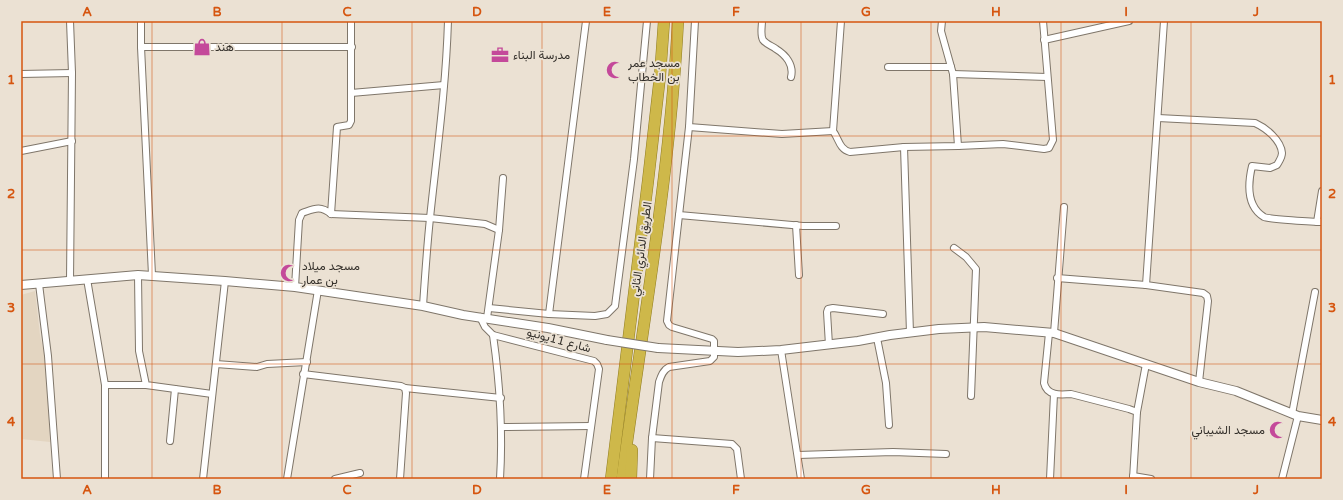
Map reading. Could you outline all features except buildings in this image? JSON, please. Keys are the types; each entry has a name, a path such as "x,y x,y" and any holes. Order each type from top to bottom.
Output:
{"highway":[{"name":"الطريق الدائري الثاني","path":"611,479 648,181 660,76 664,21"},
{"name":"الطريق الدائري الثاني","path":"622,479 638,359 662,201 674,81 678,21"},
{"path":"631,479 638,359"},
{"path":"605,479 619,413"}],"street":[{"path":"70,21 72,73 70,280"},
{"path":"142,21 141,47 152,275"},
{"path":"331,214 336,129 337,127 348,125 351,121 351,21"},
{"path":"423,306 430,218 444,86 448,21"},
{"path":"550,314 586,21"},
{"path":"489,308 550,314 604,316 611,312 616,306 634,159 647,21"},
{"path":"650,479 652,438 659,382 665,369 669,367 710,361 714,357 714,341 712,339 672,327 667,321 689,127 695,21"},
{"path":"762,21 763,39 789,60 792,70 792,77"},
{"path":"841,21 833,131 841,148 850,152 904,147 1003,144 1044,149 1049,148 1053,140 1043,21"},
{"path":"942,21 941,31 954,74 958,146"},
{"path":"1044,40 1129,21"},
{"path":"1146,285 1164,21"},
{"path":"141,47 352,47"},
{"path":"888,67 951,67"},
{"path":"21,74 72,73"},
{"path":"954,74 1047,77"},
{"path":"351,93 444,86"},
{"path":"1158,118 1256,123 1273,137 1280,146 1282,152 1278,165 1270,168 1252,166 1249,180 1250,197 1254,208 1264,217 1320,222 1322,191"},
{"path":"689,127 782,134 833,131"},
{"path":"21,151 72,141"},
{"path":"904,147 910,333"},
{"path":"500,479 502,427 501,398 493,335 485,327 484,318 489,308 499,230 503,178"},
{"path":"1064,207 1052,333 1044,383 1045,388 1054,394 1071,394 1137,412"},
{"path":"295,287 299,223 302,213 316,208 325,210 331,214 430,218 486,224 499,230"},
{"path":"679,215 796,225 836,226"},
{"path":"796,225 800,275"},
{"path":"954,248 966,257 976,269 971,396"},
{"path":"138,275 139,351 146,385"},
{"path":"21,285 70,280 152,275 295,287 423,306 658,348 738,352 781,350 829,345 910,333 973,327 1052,333 1198,382 1236,391 1295,415 1322,420"},
{"path":"1057,278 1146,285 1203,293 1207,296 1208,301 1198,382"},
{"path":"88,279 105,385 105,479"},
{"path":"203,479 225,281"},
{"path":"39,284 48,356 57,479"},
{"path":"287,479 303,374 307,362 318,290"},
{"path":"1282,479 1295,415 1315,292"},
{"path":"829,345 828,309 833,308 883,314"},
{"name":"شارع 11يونيو","path":"493,335 588,359 597,364 599,369 584,479"},
{"path":"877,338 886,383 889,425"},
{"path":"781,350 801,479"},
{"path":"216,364 257,367 267,364 307,362"},
{"path":"1146,364 1137,412 1133,478 1151,479"},
{"path":"303,374 401,386 405,388 501,398"},
{"path":"105,385 146,385 212,394"},
{"path":"400,479 406,393 405,388"},
{"path":"170,441 175,389"},
{"path":"1050,479 1054,394"},
{"path":"502,427 591,426"},
{"path":"652,438 732,444 737,449 741,479"},
{"path":"798,455 893,452 946,454"},
{"path":"337,479 360,473"}],"shaded area":[{"path":"35,291 40,335 47,367 50,442 21,439 21,295"}],"place":[{"name":"هند","path":"202,47"},
{"name":"مدرسة البناء","path":"500,55"},
{"name":"مسجد عمر بن الخطاب","path":"615,70"},
{"name":"مسجد ميلاد بن عمار","path":"289,273"},
{"name":"مسجد الشيباني","path":"1278,430"}]}
